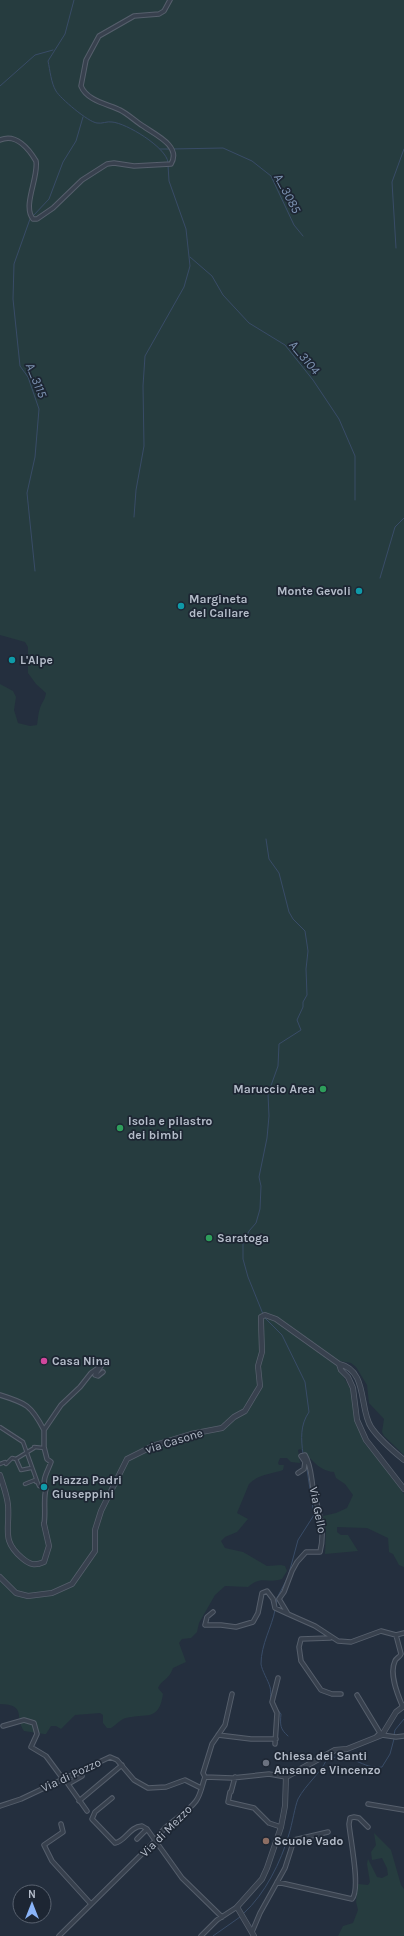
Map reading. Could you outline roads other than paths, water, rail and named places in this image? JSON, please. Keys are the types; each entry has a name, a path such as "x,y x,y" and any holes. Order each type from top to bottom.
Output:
{"street":[{"path":"0,140 8,138 16,139 36,161 36,173 31,194 30,212 31,218 37,219 54,208 82,180 106,164 114,163 134,166 156,164 165,166 171,164 173,153 165,141 121,110 97,101 85,92 81,86 86,60 100,36 134,16 159,14 164,11 170,0"},
{"name":"via Casone","path":"0,1577 16,1592 28,1596 52,1593 72,1584 95,1551 95,1530 101,1511 127,1460 155,1445 191,1434 222,1428 234,1417 245,1411 260,1386 258,1366 262,1352 263,1316 276,1319 352,1372 363,1390 366,1419 371,1427 404,1460"},
{"path":"339,1364 341,1370 348,1377 353,1388 357,1420 366,1440 404,1489"},
{"path":"44,1430 61,1405 80,1387 90,1373 101,1366 95,1375 98,1376 103,1372"},
{"path":"0,1395 15,1399 29,1407 44,1430 44,1448 48,1459 51,1462 44,1478 44,1485 46,1489 43,1497 46,1507 44,1524 49,1550 44,1562 34,1565 27,1563 11,1548 8,1541 6,1496 0,1475"},
{"path":"0,1426 23,1442 37,1482 39,1486 46,1489"},
{"path":"0,1464 5,1462 6,1464 12,1458 16,1459 36,1446 44,1448"},
{"name":"Via Gello","path":"288,1614 281,1605 279,1599 284,1592 292,1571 297,1562 306,1552 320,1552 323,1540 322,1527 310,1466 304,1455 304,1469 298,1473"},
{"path":"16,1459 21,1470 31,1468"},
{"path":"25,1484 35,1480 37,1482"},
{"path":"213,1612 207,1618 205,1625 221,1624 236,1627 253,1622 258,1613 262,1593 267,1591 273,1599 276,1609 315,1626 331,1638 344,1643 381,1631 396,1636 404,1633"},
{"path":"382,1735 396,1712 404,1705 402,1705 400,1700 393,1674 394,1662 401,1654 396,1636"},
{"path":"331,1638 301,1639 299,1654 301,1661 321,1690 332,1694 341,1694"},
{"path":"275,1744 277,1730 273,1695 278,1678"},
{"name":"Via di Mezzo","path":"59,1936 156,1841 166,1827 195,1802 205,1777 203,1773 204,1768 212,1744 224,1725 232,1694"},
{"path":"357,1695 380,1733 376,1737"},
{"path":"3,1726 24,1720 34,1724 37,1734 31,1747 46,1756 63,1779"},
{"path":"218,1735 251,1739 276,1739"},
{"path":"205,1777 235,1777 270,1774 286,1777 335,1750 347,1749 382,1735 404,1736"},
{"name":"Via di Pozzo","path":"0,1806 80,1772 108,1758 115,1758 122,1765"},
{"path":"80,1801 122,1765 134,1780 148,1788 166,1787 185,1780 201,1788"},
{"path":"80,1772 82,1776 68,1784 87,1811"},
{"path":"235,1777 228,1802 254,1808 269,1823 281,1827"},
{"path":"201,1936 222,1917 238,1908 265,1874 281,1827 285,1806 286,1777"},
{"path":"112,1798 95,1812 92,1819 115,1843 118,1843 132,1829 142,1826 147,1829 182,1878 222,1917"},
{"path":"368,1804 404,1810"},
{"path":"277,1882 352,1899 354,1896 355,1882 349,1824 350,1818 359,1818 368,1826"},
{"path":"61,1824 62,1832 44,1845 52,1861 91,1904"},
{"path":"137,1839 147,1829"},
{"path":"253,1934 260,1913 285,1868 294,1840 328,1832"},
{"path":"238,1908 253,1934"},
{"path":"63,1932 67,1936"}],"waterway":[{"path":"74,0 65,34 48,61 54,88 63,99 87,119 99,123 118,123 135,131 153,143 166,156 168,162"},
{"path":"0,86 35,55 53,50"},
{"name":"A_3115","path":"33,216 49,199 63,162 76,141 83,117"},
{"name":"A_3085","path":"172,149 223,148 252,161 271,176 294,225 303,236"},
{"name":"A_3085","path":"160,149 169,149"},
{"path":"396,248 392,182 404,149"},
{"path":"134,517 136,490 144,446 143,386 145,356 184,287 190,266 186,229 169,181 168,165"},
{"name":"A_3115","path":"30,219 14,264 13,299 20,366 28,377 39,409 35,457 27,493 35,571"},
{"name":"A_3104","path":"190,257 212,276 223,295 249,323 285,345 313,380 339,419 355,456 355,500"},
{"path":"380,578 395,527 404,518"},
{"path":"263,1314 248,1277 243,1259 243,1244 249,1231 256,1223 260,1209 261,1186 259,1177 267,1138 269,1116 268,1094 278,1066 279,1044 301,1030 297,1020 307,995 306,969 308,951 305,931 293,919 289,912 279,873 269,859 266,839"},
{"path":"264,1317 282,1335 305,1382 309,1412 304,1422 302,1432 303,1454"},
{"path":"276,1604 277,1598 288,1577 298,1540 314,1515 306,1463"},
{"path":"272,1706 270,1687 261,1664 261,1657 275,1610"},
{"path":"276,1708 281,1714 282,1729 288,1736"},
{"path":"394,1735 395,1730 404,1719"},
{"path":"244,1913 259,1897 277,1866 286,1845 298,1799 327,1759 343,1757 368,1766 382,1767 390,1754 394,1739"},
{"path":"213,1936 240,1917"}],"place":[{"name":"Monte Gevoli","path":"359,591"},
{"name":"Margineta del Callare","path":"181,606"},
{"name":"L'Alpe","path":"12,660"},
{"name":"Maruccio Area","path":"323,1089"},
{"name":"Isola e pilastro dei bimbi","path":"120,1128"},
{"name":"Saratoga","path":"209,1238"},
{"name":"Casa Nina","path":"44,1361"},
{"name":"Piazza Padri Giuseppini","path":"44,1487"},
{"name":"Chiesa dei Santi Ansano e Vincenzo","path":"266,1763"},
{"name":"Scuole Vado","path":"266,1841"}]}
